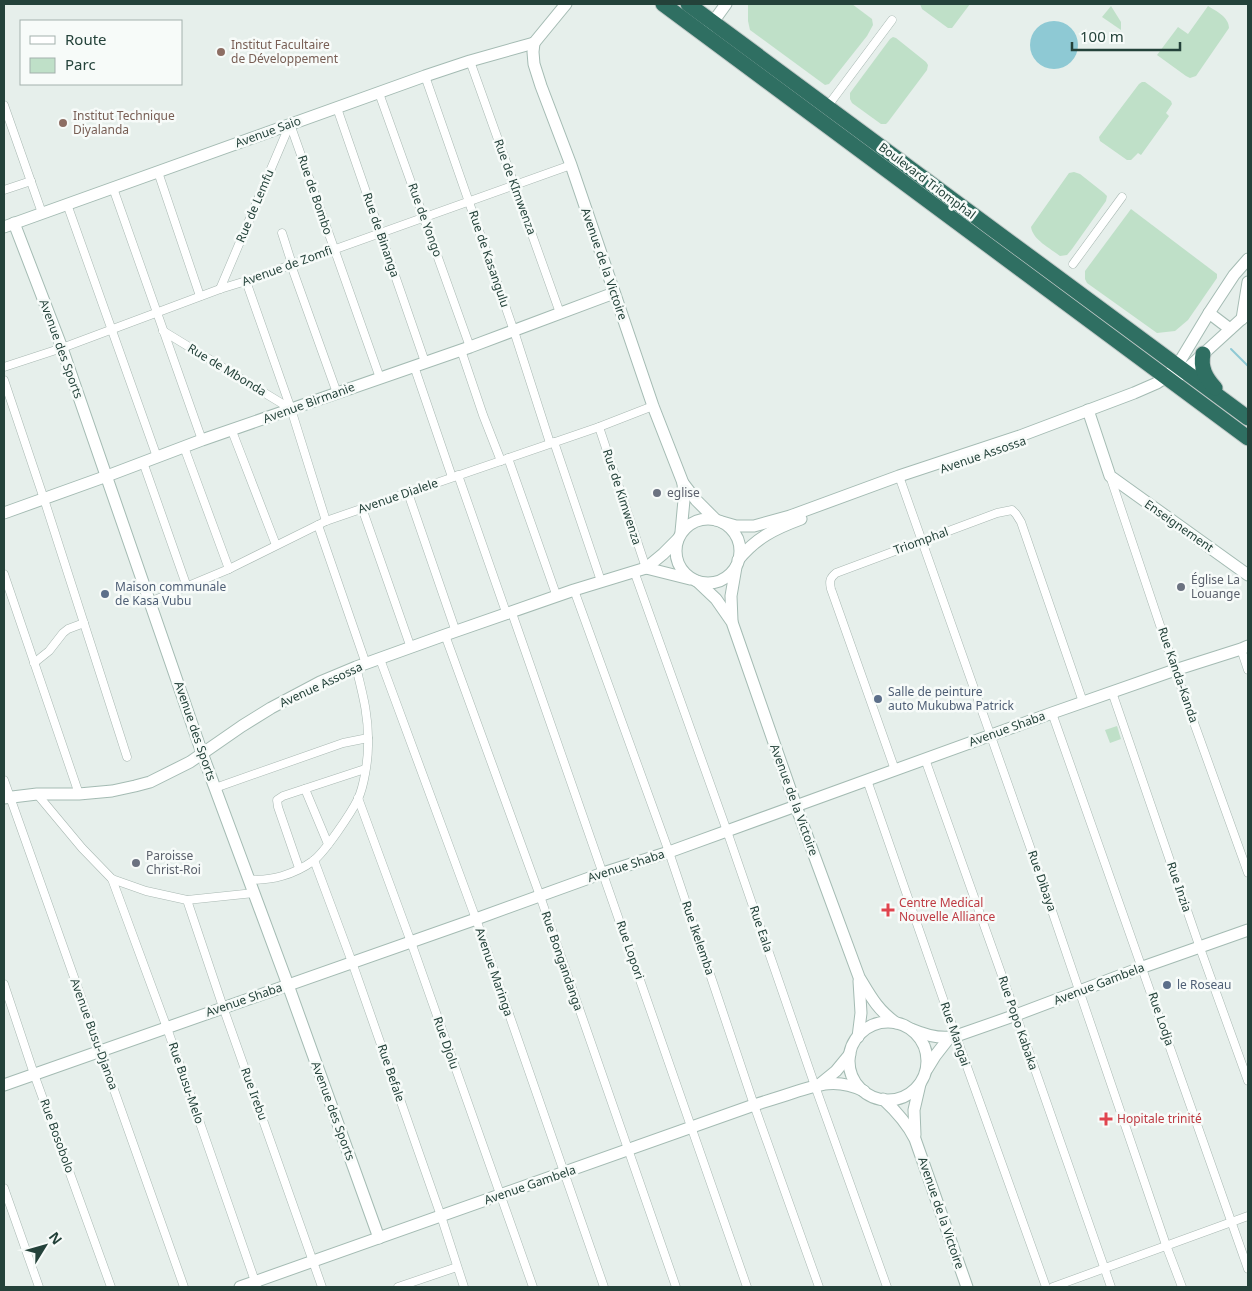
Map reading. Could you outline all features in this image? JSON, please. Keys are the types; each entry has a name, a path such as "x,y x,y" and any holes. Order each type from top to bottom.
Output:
{"highway":[{"name":"Boulevard Triomphal","path":"663,4 708,28 827,107 1248,418"},
{"name":"Boulevard Triomphal","path":"688,4 708,28 1248,438"},
{"path":"1203,354 1202,366 1209,382 1228,403"}],"street":[{"path":"534,43 566,4"},
{"path":"708,28 726,4"},
{"path":"827,107 892,20"},
{"name":"Avenue Saio","path":"9,225 425,76 534,43"},
{"name":"Avenue de la Victoire","path":"534,43 534,64 537,75 571,165 653,406 682,483"},
{"name":"Rue de KImwenza","path":"470,61 560,313"},
{"name":"Rue de Kasangulu","path":"425,76 602,582"},
{"name":"Rue de Yongo","path":"379,93 424,218 466,348 483,415 504,459 557,597"},
{"path":"4,105 42,213"},
{"name":"Rue de Binanga","path":"337,108 380,233 455,476 510,614"},
{"name":"Rue de Bombo","path":"290,124 380,378"},
{"name":"Rue de Lemfu","path":"220,289 290,124"},
{"name":"Avenue de Zomfi","path":"4,367 62,348 200,296 571,165"},
{"path":"158,172 200,296"},
{"path":"4,190 31,181"},
{"path":"113,188 202,440"},
{"path":"1073,264 1122,197"},
{"path":"67,204 157,457"},
{"name":"Avenue des Sports","path":"9,225 62,348 202,753 288,985 378,1238"},
{"path":"282,234 337,393"},
{"path":"1181,369 1209,313 1234,275 1248,259"},
{"path":"246,280 291,409 326,521"},
{"path":"1181,369 1203,354 1245,316 1248,284 1222,295"},
{"name":"Avenue Birmanie","path":"4,513 202,440 514,331 614,293"},
{"path":"1209,313 1230,329"},
{"name":"Rue de Mbonda","path":"163,331 291,409"},
{"name":"Avenue Assossa","path":"791,519 1089,413 1169,379 1181,369"},
{"path":"4,380 127,757"},
{"name":"Avenue Dialele","path":"150,602 229,569 326,521 408,494 653,406"},
{"path":"1089,413 1110,476"},
{"name":"Rue de Kimwenza","path":"598,426 646,568"},
{"path":"232,431 276,545"},
{"path":"184,447 229,569"},
{"path":"143,462 187,587"},
{"name":"Enseignement","path":"1110,476 1248,575"},
{"name":"Rue Kanda-Kanda","path":"1110,476 1175,670 1248,874"},
{"name":"Rue Dibaya","path":"900,480 1182,1287"},
{"path":"646,568 707,583 716,582 724,578 732,572 737,562 740,554 738,541 732,530 696,500 682,483"},
{"path":"682,483 684,500 680,536 676,548 680,567 716,599 732,622"},
{"name":"Rue Bongandanga","path":"408,494 450,634 676,1287"},
{"path":"362,508 410,648"},
{"name":"Triomphal","path":"895,770 831,589 831,577 836,573 997,513 1012,510 1021,522 1083,702"},
{"path":"646,568 663,554 680,536 686,526 701,519 719,521 736,526 754,526 791,519"},
{"path":"732,622 731,596 737,562 750,546 760,538 791,519"},
{"path":"248,879 269,879 287,874 314,860 328,844 358,798 363,780 368,738 367,709 361,666 318,525"},
{"name":"Avenue Assossa","path":"7,798 37,794 79,794 112,791 142,784 168,774 190,762 271,708 320,682 574,590 646,568"},
{"name":"Rue Eala","path":"634,571 887,1287"},
{"path":"4,574 79,794"},
{"name":"Rue Ikelemba","path":"574,590 669,852 754,1105 819,1287"},
{"name":"Rue Lopori","path":"510,614 603,873 747,1287"},
{"name":"Avenue de la Victoire","path":"732,622 796,806 859,977"},
{"path":"34,664 49,651 63,632 84,623"},
{"path":"1245,647 1248,670"},
{"name":"Avenue Shaba","path":"4,1084 603,873 669,852 990,735 1245,647"},
{"name":"Avenue Maringa","path":"380,659 476,919 604,1287"},
{"name":"Rue Inzia","path":"1112,692 1248,1081"},
{"name":"Rue Lodja","path":"1052,713 1248,1269"},
{"path":"215,788 343,743 368,738"},
{"name":"Rue Popo Kabaka","path":"925,759 1111,1287"},
{"path":"299,868 277,800 283,796 365,769"},
{"name":"Avenue Busu-Djanoa","path":"4,780 7,798 101,1051 184,1287"},
{"name":"Rue Mangai","path":"867,780 953,1037 1046,1287"},
{"path":"305,789 328,844"},
{"path":"37,794 82,848 112,879 146,891 187,900 254,893"},
{"name":"Rue Djolu","path":"358,798 533,1287"},
{"name":"Rue Befale","path":"314,860 352,962 464,1287"},
{"name":"Rue Busu-Melo","path":"112,879 167,1028 256,1284"},
{"name":"Rue Irebu","path":"187,900 322,1287"},
{"name":"Avenue Gambela","path":"953,1037 1248,930"},
{"path":"859,977 874,1002 896,1023"},
{"path":"858,1037 861,1013 859,977"},
{"name":"Rue Bosobolo","path":"4,984 34,1074 111,1287"},
{"path":"864,1091 855,1081 850,1068 850,1054 854,1042 864,1030 879,1023 888,1022 896,1023 928,1035 953,1037"},
{"path":"911,1029 925,1048 927,1059 926,1071"},
{"path":"915,1139 914,1110 920,1083 934,1056 953,1037"},
{"path":"817,1085 836,1070 850,1054"},
{"path":"817,1085 843,1084 883,1099 893,1099 913,1091 920,1083"},
{"name":"Avenue Gambela","path":"240,1287 256,1284 313,1261 754,1105 817,1085"},
{"path":"883,1099 901,1118 915,1139"},
{"name":"Avenue de la Victoire","path":"915,1139 967,1287"},
{"path":"4,1188 39,1287"},
{"path":"1053,1287 1248,1216"},
{"path":"398,1287 457,1268"}],"green space":[{"path":"748,4 852,4 872,19 873,25 867,36 829,84 825,85 750,30"},
{"path":"920,4 970,4 952,28 948,28 922,9"},
{"path":"1111,6 1121,22 1121,30 1102,17"},
{"path":"1208,6 1227,21 1229,28 1196,76 1190,78 1157,55 1178,27 1188,34"},
{"path":"893,37 928,65 927,70 888,122 881,124 852,103 850,93"},
{"path":"1142,82 1145,82 1171,101 1172,104 1166,113 1169,116 1141,155 1138,153 1131,160 1127,160 1100,141 1099,137"},
{"path":"1069,173 1080,174 1107,196 1106,201 1072,249 1067,255 1060,256 1038,240 1031,227"},
{"path":"1131,209 1217,274 1217,278 1188,320 1175,331 1157,333 1087,283 1085,279 1085,271"},
{"path":"1117,726 1121,739 1110,743 1105,730"}],"water":[{"path":"1054,21 1063,23 1071,28 1076,36 1078,45 1076,54 1071,62 1063,67 1054,69 1045,67 1037,62 1032,54 1030,45 1032,36 1037,28 1045,23"}],"waterway":[{"path":"1231,349 1248,366"}],"place":[{"name":"Institut Facultaire de Développement","path":"221,52"},
{"name":"Institut Technique Diyalanda","path":"63,123"},
{"name":"eglise","path":"657,493"},
{"name":"Église La Louange","path":"1181,587"},
{"name":"Maison communale de Kasa Vubu","path":"105,594"},
{"name":"Salle de peinture auto Mukubwa Patrick","path":"878,699"},
{"name":"Paroisse Christ-Roi","path":"136,863"},
{"name":"Centre Medical Nouvelle Alliance","path":"888,910"},
{"name":"le Roseau","path":"1167,985"},
{"name":"Hopitale trinité","path":"1106,1119"}]}
